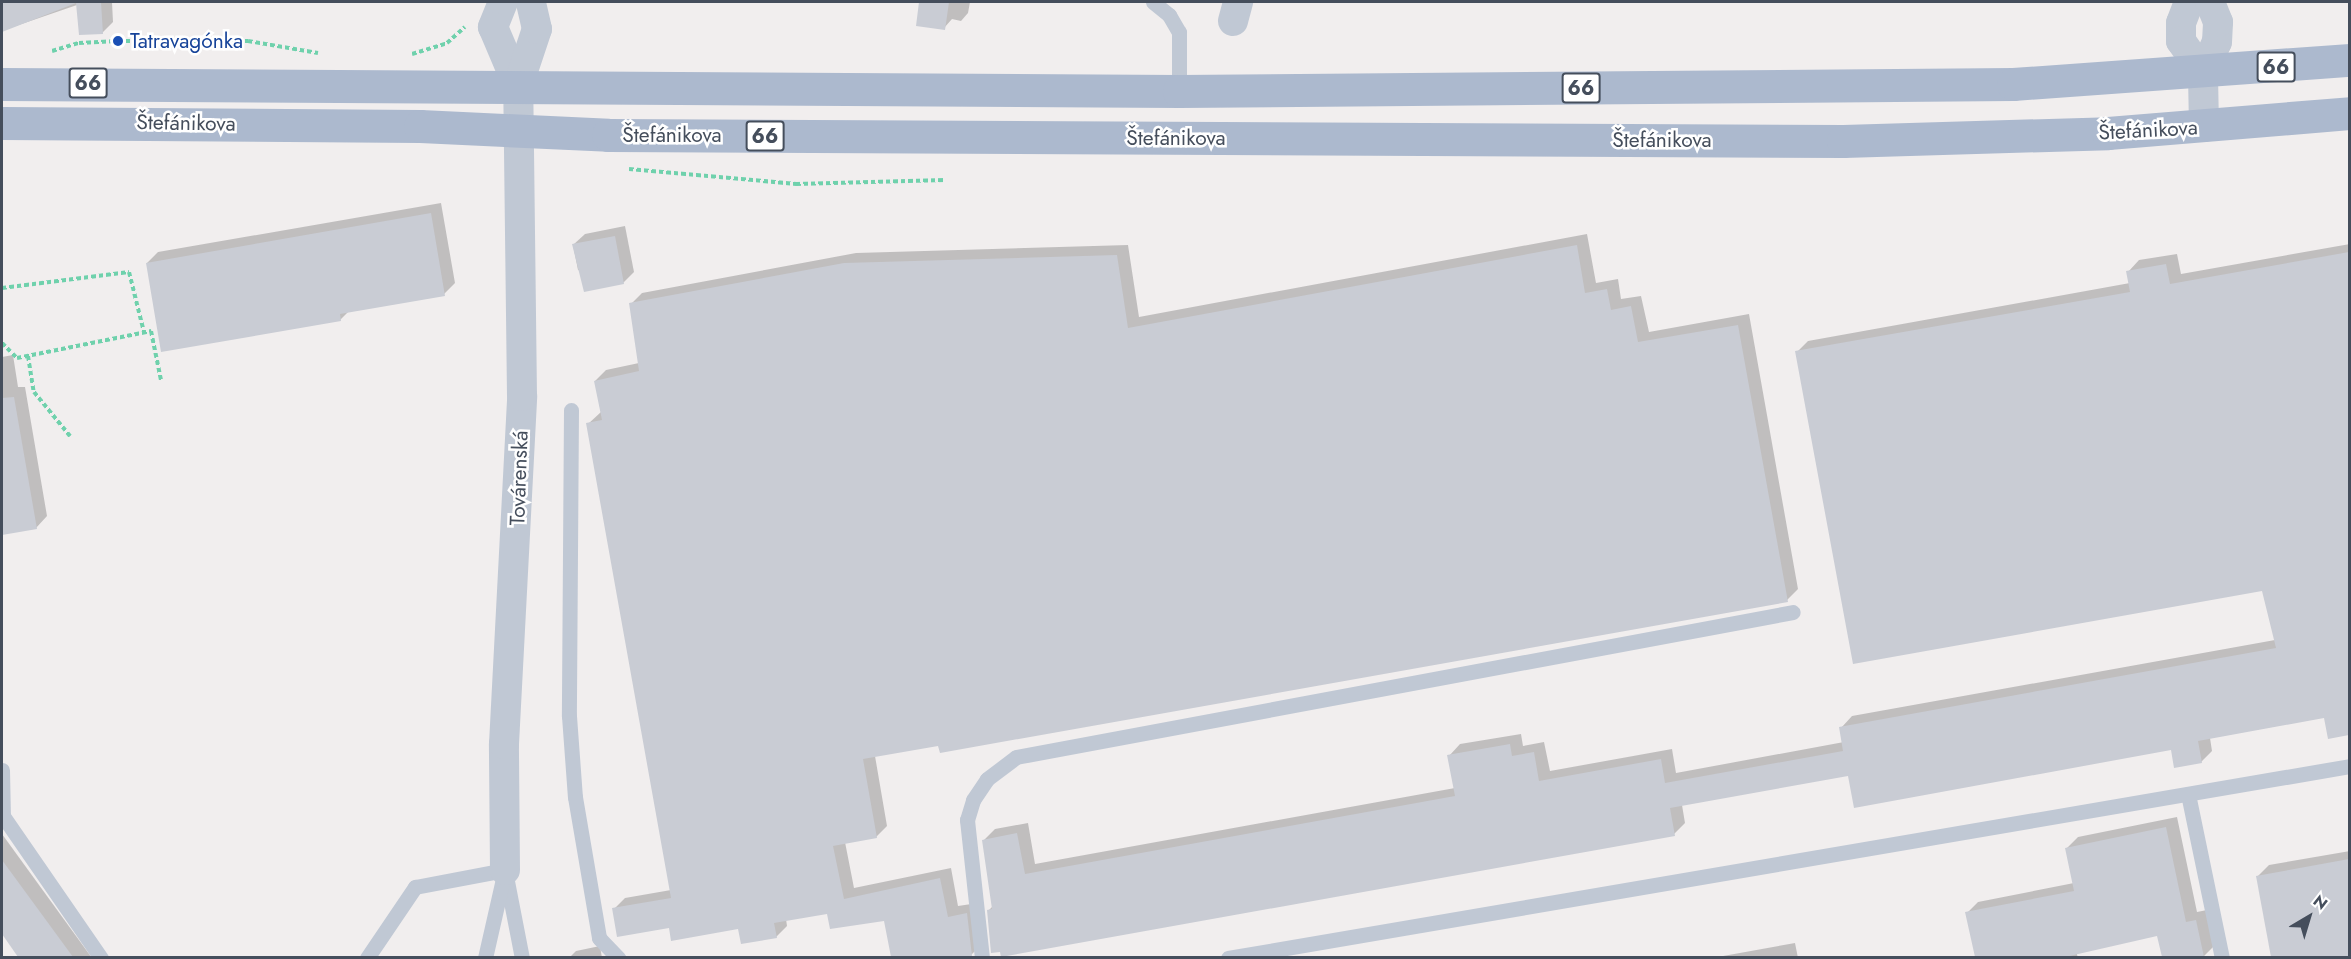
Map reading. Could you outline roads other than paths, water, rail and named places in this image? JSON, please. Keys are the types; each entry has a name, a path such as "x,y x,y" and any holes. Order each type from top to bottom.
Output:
{"main road":[{"name":"Štefánikova","path":"2,84 1179,91 2013,84 2203,73 2349,60"},
{"name":"Štefánikova","path":"2,123 420,126 620,135 1843,141 2204,127 2349,113"}],"street":[{"name":"Továrenská","path":"518,86 537,29 531,2"},
{"path":"2189,2 2181,23 2181,41 2203,73"},
{"path":"2204,127 2203,73 2217,42 2218,22 2210,2"},
{"name":"Továrenská","path":"498,14 518,86 522,396 504,744 504,870"}],"lane":[{"path":"1153,2 1169,15 1179,32 1179,91"},
{"path":"571,410 569,716 575,797 599,938 618,957"},
{"path":"982,957 967,820 973,800 987,779 1016,757 1793,612"},
{"path":"1228,957 2349,766"},
{"path":"2,770 3,816 101,957"},
{"path":"2188,794 2222,957"},
{"path":"368,957 415,887 504,870"},
{"path":"485,957 504,870"},
{"path":"504,870 522,957"}],"place":[{"name":"Tatravagónka","path":"118,41"}]}
